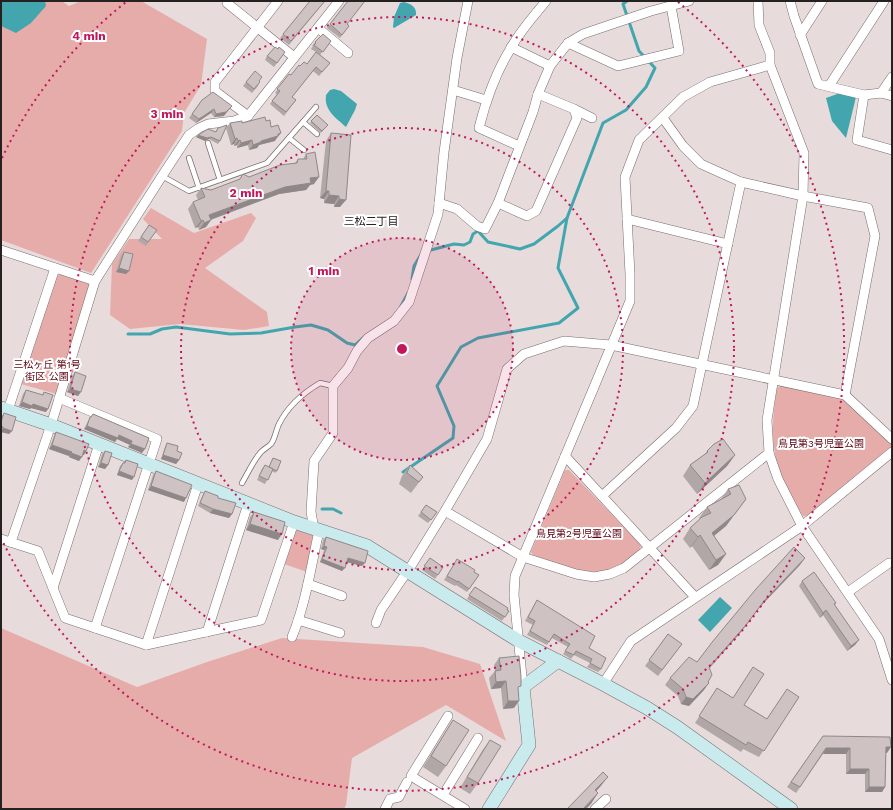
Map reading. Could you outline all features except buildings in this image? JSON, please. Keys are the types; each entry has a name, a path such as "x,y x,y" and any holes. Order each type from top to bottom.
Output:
{"street":[{"path":"227,1 227,4 294,57"},
{"path":"248,116 215,91 215,82 278,1"},
{"path":"11,542 51,425 95,281 189,135 208,124 234,121 248,116 339,1"},
{"path":"292,637 308,584 317,530 311,512 314,461 333,433 334,386 348,368 357,351 368,338 394,321 409,302 438,214 444,152 457,58 468,1"},
{"path":"519,146 478,128 486,100 511,47 529,21 546,1"},
{"path":"439,203 457,209 477,226 486,229 498,203 538,94 550,66 568,43 583,34 689,1"},
{"path":"758,1 759,25 770,53 770,65 804,153 803,196 767,420 769,453 778,479 802,526 879,639 892,680"},
{"path":"790,1 800,35 818,84 864,95 881,93 892,96"},
{"path":"800,35 822,1"},
{"path":"829,86 884,1"},
{"path":"568,43 618,66 679,51 671,6"},
{"path":"318,28 348,53"},
{"path":"511,47 550,66"},
{"path":"489,809 529,745 514,595 516,576 630,301 625,177 639,140 683,97 710,82 770,65"},
{"path":"881,93 892,77"},
{"path":"453,90 486,100"},
{"path":"538,94 592,118"},
{"path":"864,95 857,140 892,150"},
{"path":"498,203 527,216 536,212 578,118 574,109"},
{"path":"663,118 683,146 701,164 742,182 803,196 868,208 875,236 845,395"},
{"path":"602,496 676,428 693,406 742,182"},
{"path":"627,219 728,244"},
{"path":"1,250 95,281"},
{"path":"55,268 5,409 51,425 294,522 367,546 519,641 647,708 677,727 791,809"},
{"path":"376,623 381,610 408,572 446,511 487,439 507,369 524,354 564,341 611,345 845,395 892,439"},
{"path":"59,398 157,438 96,628"},
{"path":"53,588 99,444"},
{"path":"603,684 630,641 802,526 892,452"},
{"path":"446,511 524,557 576,574 594,577 610,574 624,568 769,453"},
{"path":"565,456 695,597"},
{"path":"146,645 198,484"},
{"path":"207,632 248,504"},
{"path":"1,539 38,551 65,618 146,645 261,620 294,522"},
{"path":"848,592 889,563 892,563"},
{"path":"308,584 342,596"},
{"path":"298,620 340,633"},
{"path":"523,687 558,661"},
{"path":"448,716 411,776 465,809"},
{"path":"443,795 478,738"},
{"path":"385,809 390,799 399,797 407,782"},
{"path":"595,809 606,799"}],"lane":[{"path":"162,176 189,191 267,163 316,107"},
{"path":"303,122 317,134"},
{"path":"289,138 304,150"},
{"path":"208,143 220,180"},
{"path":"189,158 199,188"},
{"path":"242,483 255,460 271,443 285,413 295,401 305,392 320,384 334,386"}],"green space":[{"path":"1,1 62,1 69,6 81,1 141,1 207,39 201,85 184,113 182,131 91,273 1,240"},
{"path":"151,208 194,233 251,213 256,218 243,241 205,268 267,312 269,326 244,330 180,324 130,329 110,315 112,264 129,239 162,239 143,219"},
{"name":"三松ヶ丘 第1号 街区 公園","path":"61,274 91,285 60,395 21,384 57,276"},
{"name":"鳥見第3号児童公園","path":"781,386 845,400 892,443 891,447 807,516 803,516 785,486 774,449 774,414 777,388"},
{"name":"鳥見第2号児童公園","path":"565,470 569,470 641,545 640,549 623,563 612,569 601,571 578,570 533,555 531,552"},
{"path":"298,530 316,535 307,572 284,564 295,532"},
{"path":"1,628 137,687 207,662 282,638 423,647 480,664 506,741 446,705 352,758 346,805 344,809 1,809"}],"water":[{"path":"1,1 45,1 46,6 31,23 16,33 1,26"},
{"path":"404,2 414,7 416,15 394,28 394,17 400,3"},
{"path":"334,89 341,91 357,104 346,127 331,113 327,105 326,95 330,90"},
{"path":"840,93 856,97 846,138 832,121 826,98"},
{"path":"720,597 732,608 710,632 698,620"}],"waterway":[{"path":"403,472 453,438 454,426 437,386 461,347 478,338 559,323 578,308 558,268 567,218 603,123 626,110 646,87 655,68 639,51 623,4 627,1"},
{"path":"427,251 454,244 464,245 470,242 473,234 478,231 488,242 520,249 534,244 567,218"},
{"path":"412,279 414,266 422,253"},
{"path":"401,306 408,293"},
{"path":"128,334 150,334 162,329 176,327 230,334 261,333 311,325 328,330 347,343 355,345 365,336"},
{"path":"322,509 333,509 341,513"}],"district":[{"name":"三松二丁目","path":"371,221"}]}
